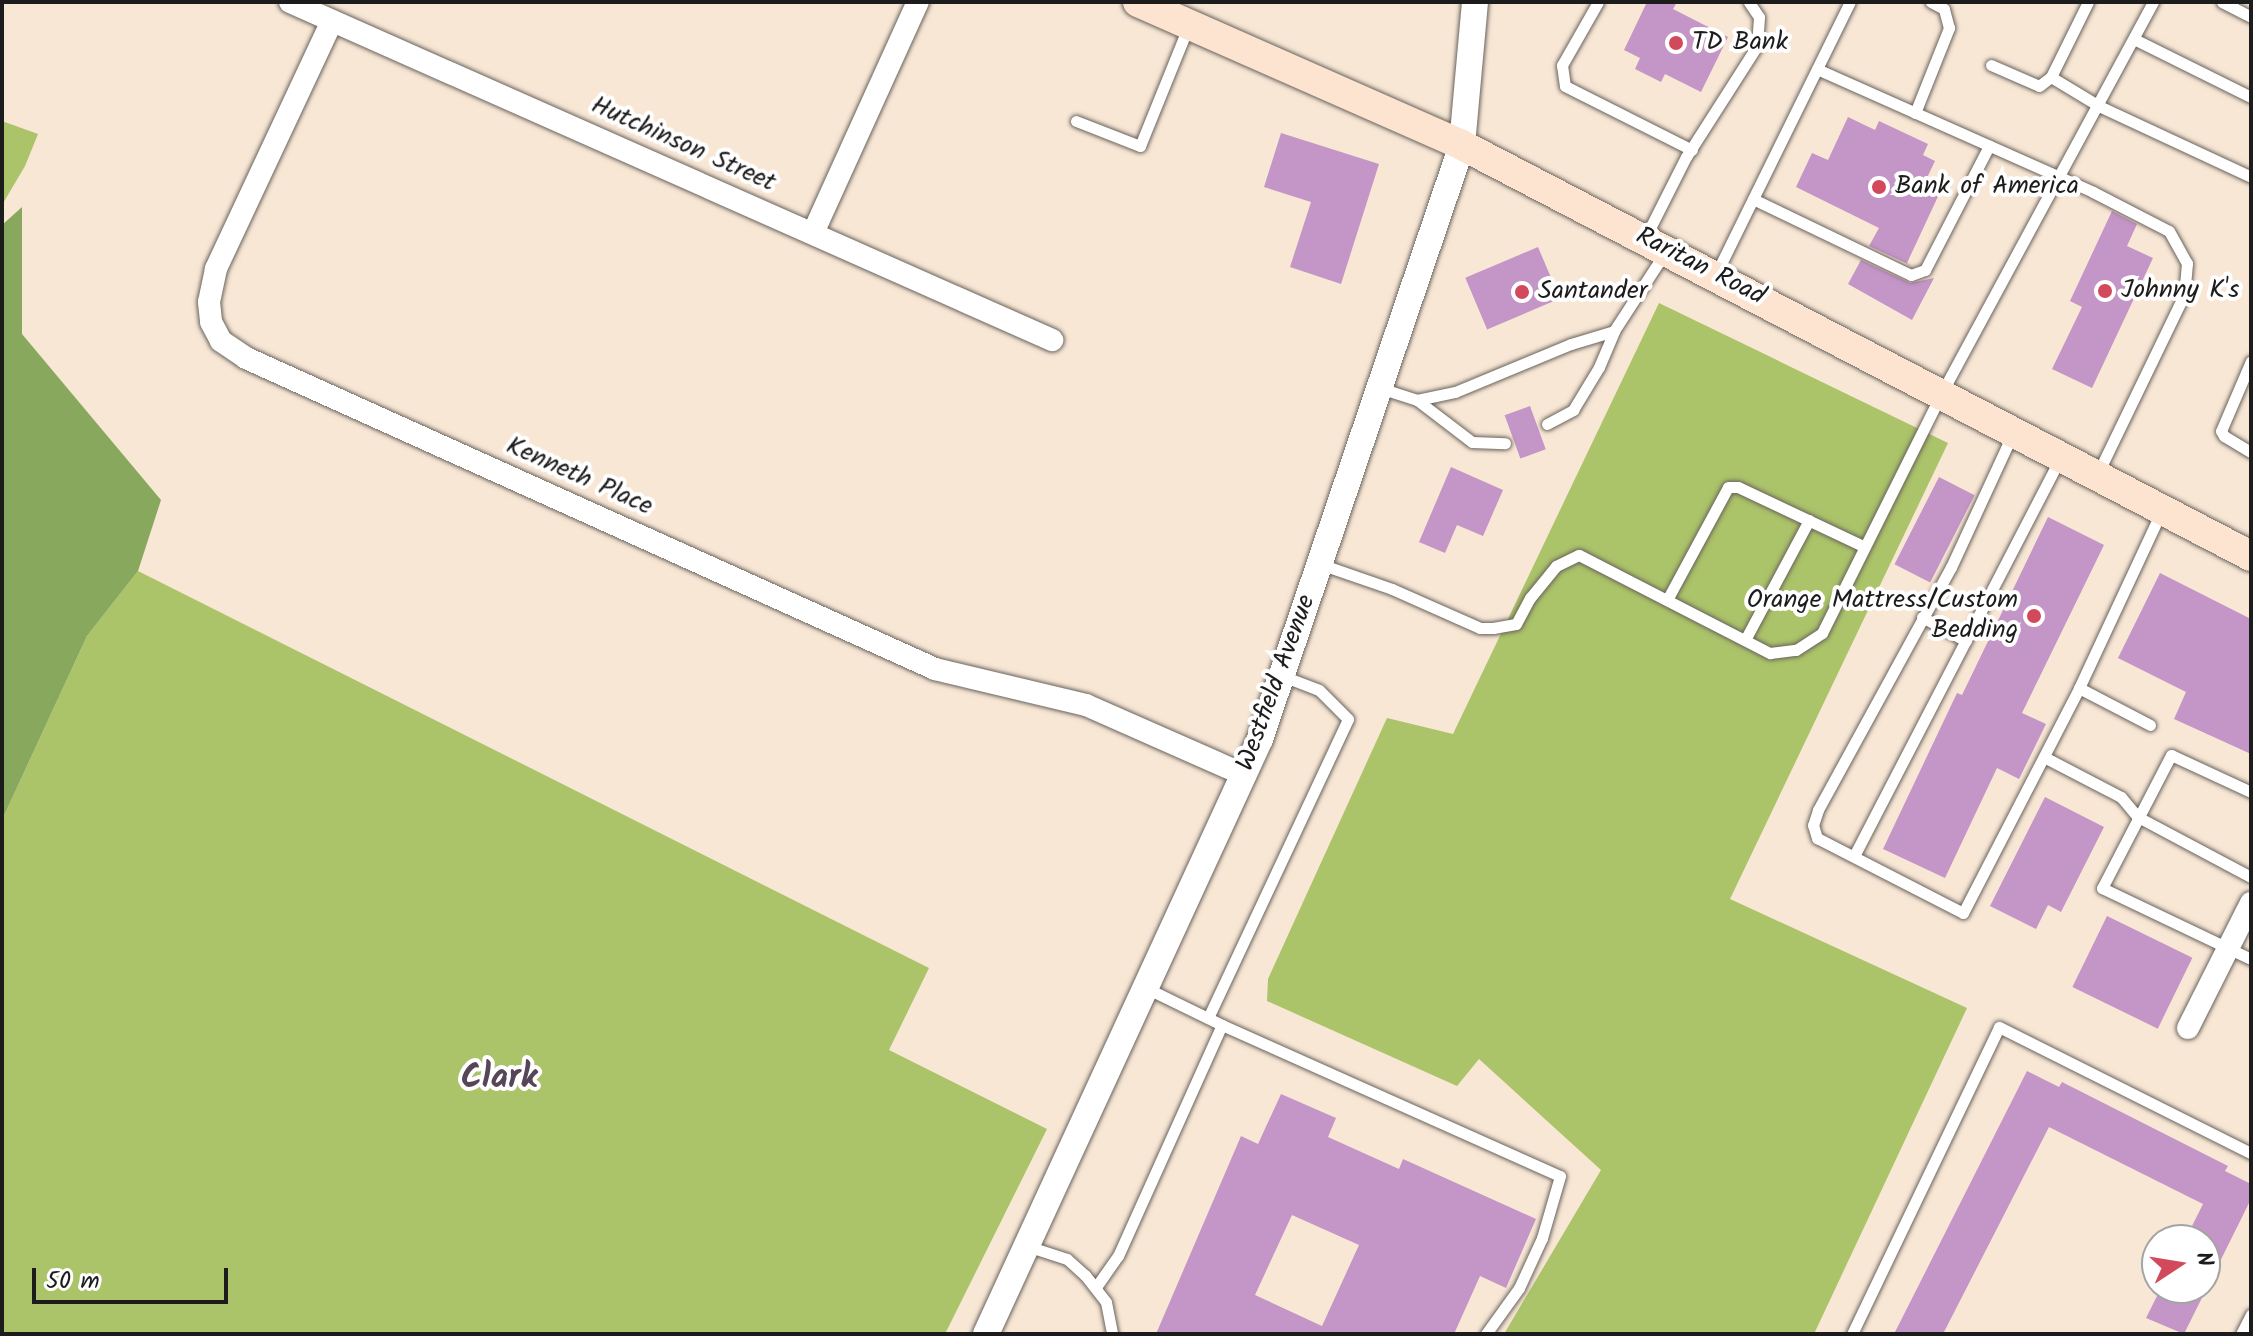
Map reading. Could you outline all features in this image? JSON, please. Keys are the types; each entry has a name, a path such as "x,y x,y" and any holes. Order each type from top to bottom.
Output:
{"main road":[{"name":"Raritan Road","path":"1138,2 1188,27 1462,145 2249,554"}],"street":[{"name":"Hutchinson Street","path":"290,2 1052,340"},
{"path":"813,233 918,2"},
{"name":"Westfield Avenue","path":"986,1334 1245,775 1282,676 1462,145 1475,2"},
{"name":"Kenneth Place","path":"332,21 216,269 209,302 211,322 221,341 246,358 935,669 1086,705 1245,775"},
{"path":"2188,1028 2251,903"}],"lane":[{"path":"1598,2 1562,65 1565,86 1692,150"},
{"path":"1547,424 1573,410 1599,367 1656,244 1692,150 1757,46 1759,17 1749,2"},
{"path":"1715,275 1850,2"},
{"path":"1915,113 1949,28 1944,9 1931,2"},
{"path":"1991,65 2039,86 2051,77 2088,2"},
{"path":"1320,564 1392,589 1480,628 1516,624 1530,598 1556,566 1579,555 1770,653 1796,650 1822,633 1941,394 2153,2"},
{"path":"2222,2 2251,17"},
{"path":"1076,121 1140,146 1188,27"},
{"path":"2134,39 2251,97"},
{"path":"1817,69 2059,176 2169,231 2187,263 2184,295 2096,476"},
{"path":"2051,77 2099,106 2251,177"},
{"path":"1753,199 1911,275 1925,270 1989,146"},
{"path":"1417,400 1455,392 1571,344 1614,331"},
{"path":"2251,361 2221,431 2251,452"},
{"path":"1380,388 1417,400 1472,442 1505,443"},
{"path":"2014,432 1951,567 1818,810 1813,825 1817,838 1963,913 2079,688 2162,510"},
{"path":"1854,856 2061,457"},
{"path":"1667,600 1728,487 1738,487 1865,547"},
{"path":"1745,640 1809,520"},
{"path":"1922,617 1966,641"},
{"path":"1208,1018 1348,719 1319,690 1282,676"},
{"path":"2079,688 2150,725"},
{"path":"2251,792 2171,755 2102,888 2251,959"},
{"path":"2044,757 2121,797 2138,817 2251,877"},
{"path":"1146,988 1560,1176 1536,1250 1519,1288 1486,1334"},
{"path":"1096,1287 1118,1256 1222,1025"},
{"path":"1852,1334 1999,1027 2251,1153"},
{"path":"1027,1246 1067,1259 1096,1287 1106,1302 1112,1334"},
{"path":"2241,1334 2251,1314"}],"green space":[{"path":"2,121 38,134 25,166 2,205"},
{"path":"22,207 22,334 161,500 138,571 87,636 2,820 2,225"},
{"path":"1659,303 1948,443 1730,899 1967,1008 1814,1334 1504,1334 1601,1170 1479,1059 1457,1086 1267,1001 1268,979 1387,718 1453,734"},
{"path":"138,571 929,968 889,1050 1047,1129 945,1334 2,1334 2,820 87,636"}],"building":[{"name":"TD Bank","path":"1647,2 1677,2 1673,9 1728,37 1701,92 1665,74 1661,82 1635,69 1640,58 1624,50"},
{"path":"1848,117 1875,130 1879,121 1928,144 1923,155 1935,161 1925,182 1941,190 1907,263 1912,266 1869,246 1879,228 1796,187 1812,153 1828,160"},
{"path":"1281,133 1379,164 1341,284 1290,267 1311,202 1264,187"},
{"path":"2112,211 2137,224 2127,246 2153,258 2092,388 2052,369 2082,307 2070,301"},
{"path":"1538,247 1560,299 1487,329 1465,278"},
{"path":"1861,260 1910,283 1934,278 1912,320 1848,284"},
{"path":"1530,406 1546,449 1520,458 1505,415"},
{"path":"1451,467 1503,490 1483,536 1457,525 1445,553 1419,542"},
{"path":"1939,477 1975,495 1930,582 1895,564"},
{"path":"2048,517 2104,545 2022,713 2046,724 2019,779 1997,768 1945,878 1883,849 1957,693 1962,695"},
{"path":"2160,573 2251,619 2251,754 2174,719 2186,692 2118,658"},
{"path":"2045,797 2104,827 2061,912 2048,905 2036,929 1990,906"},
{"path":"2107,916 2192,958 2158,1029 2072,987"},
{"path":"2027,1071 2059,1087 2062,1082 2228,1166 2225,1171 2251,1184 2251,1199 2221,1259 2221,1224 2193,1224 2203,1204 2049,1127 1943,1334 1894,1334"},
{"path":"1281,1094 1336,1118 1328,1137 1399,1169 1403,1159 1536,1219 1506,1288 1480,1276 1454,1334 1156,1334 1241,1136 1258,1144","holes":["1292,1215 1359,1245 1322,1326 1255,1295"]},
{"path":"2153,1304 2199,1304 2184,1334 2146,1318"}],"place":[{"name":"TD Bank","path":"1676,43"},
{"name":"Bank of America","path":"1879,187"},
{"name":"Johnny K's","path":"2105,291"},
{"name":"Santander","path":"1522,292"},
{"name":"Orange Mattress/Custom Bedding","path":"2034,616"}],"district":[{"name":"Clark","path":"499,1079"}]}
